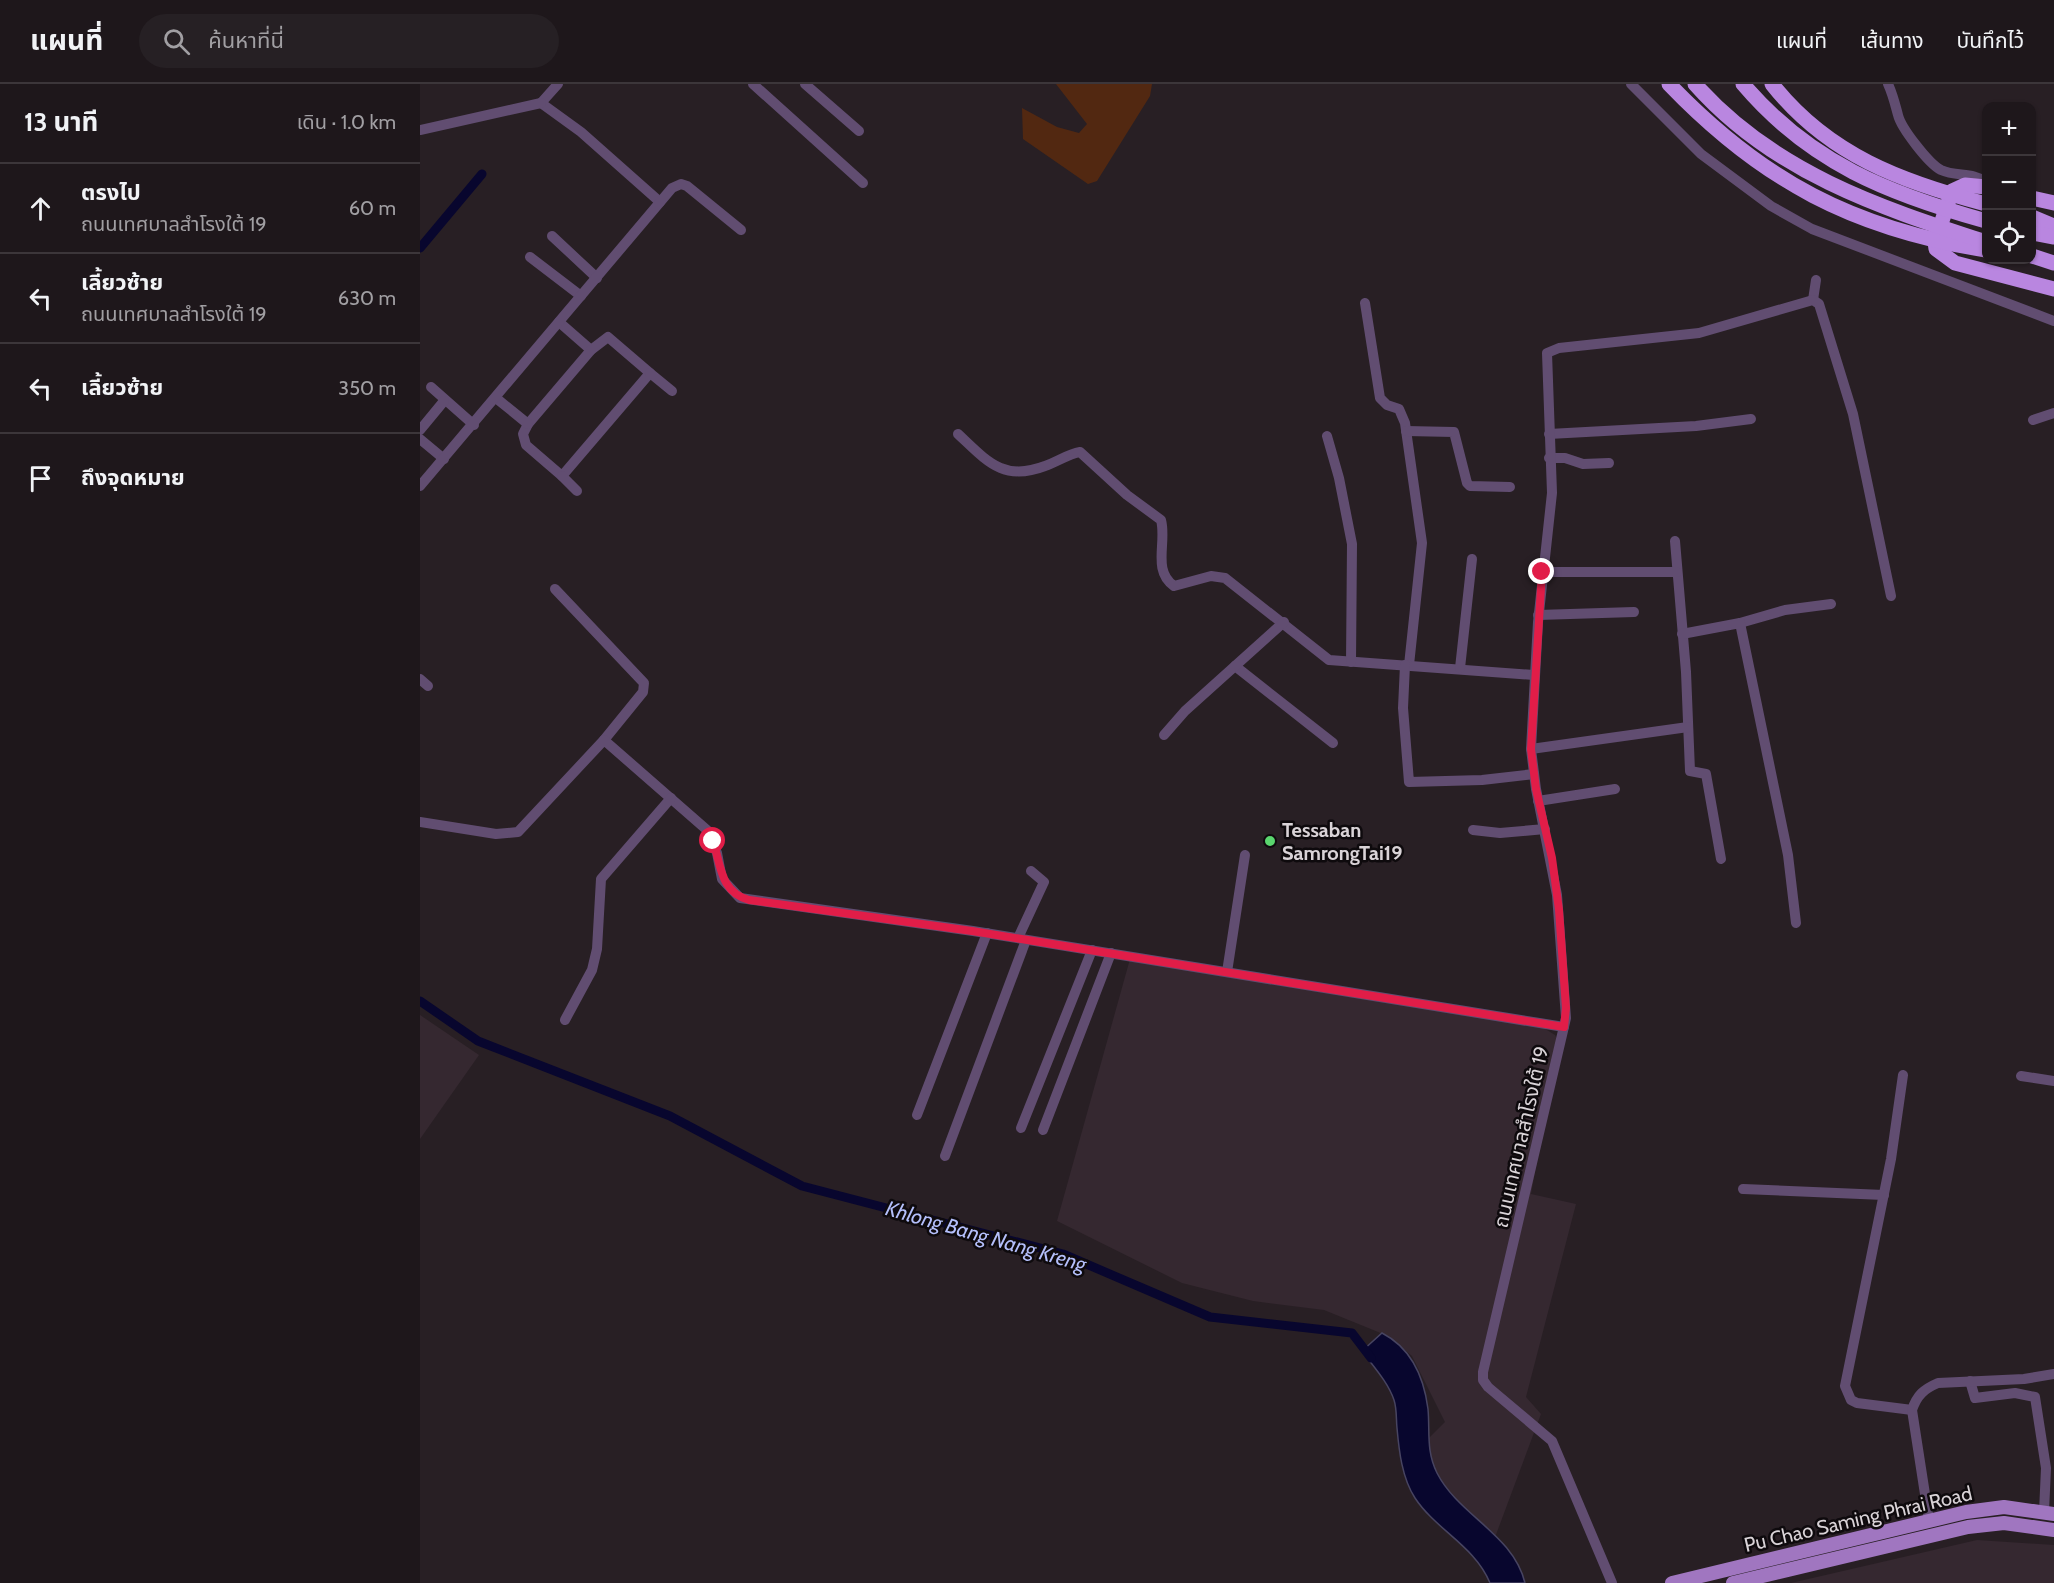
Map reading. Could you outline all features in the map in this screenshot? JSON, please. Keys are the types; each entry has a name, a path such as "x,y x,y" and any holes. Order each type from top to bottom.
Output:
{"highway":[{"path":"1669,84 1698,114 1753,160 1816,199 1886,227 1982,249"},
{"path":"1695,84 1714,106 1786,160 1839,190 1891,211 1982,241"},
{"path":"1743,84 1788,131 1839,164 1880,187 1927,205 1982,220"},
{"path":"1772,84 1815,127 1862,160 1927,188 1982,203"},
{"path":"1982,187 1965,185 1952,191 1935,242 1936,249 1954,263 2054,289"},
{"path":"2036,199 2054,203"},
{"path":"2036,219 2054,226"},
{"path":"2036,234 2054,237"},
{"path":"2036,258 2054,263"}],"main road":[{"name":"Pu Chao Saming Phrai Road","path":"1672,1583 1929,1520 2004,1507 2049,1513"},
{"name":"Pu Chao Saming Phrai Road","path":"1732,1583 1968,1527 2004,1523 2054,1530"}],"street":[{"path":"420,130 541,103 558,84"},
{"path":"753,84 863,183"},
{"path":"805,84 860,131"},
{"path":"1631,84 1701,153 1771,206 1812,230 2054,321"},
{"path":"1888,84 1898,107 1898,117 1931,163 1942,171 1982,179"},
{"path":"541,103 581,132 660,202"},
{"path":"420,486 474,425 672,188 681,184 687,186 741,230"},
{"path":"552,236 597,278"},
{"path":"530,257 581,296"},
{"path":"1813,300 1816,280"},
{"path":"1565,1018 1559,910 1531,749 1538,615 1552,493 1547,353 1559,348 1699,333 1813,300"},
{"path":"1813,300 1822,310 1853,414 1891,596"},
{"path":"1365,303 1380,398 1387,405 1399,409 1406,430 1422,543 1403,708 1409,782 1482,780 1534,774"},
{"path":"559,322 591,350"},
{"path":"577,491 526,446 523,434 528,424 591,350 608,337 672,392"},
{"path":"562,476 650,373"},
{"path":"431,387 444,401 474,425"},
{"path":"496,398 528,424"},
{"path":"420,430 444,401"},
{"path":"2033,420 2054,413"},
{"path":"1549,434 1696,426 1751,419"},
{"path":"1406,430 1454,432 1467,483 1470,486 1510,487"},
{"path":"958,434 1000,470 1012,472 1044,467 1080,452 1127,495 1161,520 1162,567 1168,582 1174,586 1211,576 1225,578 1284,622 1329,660 1534,675"},
{"path":"1327,436 1339,478 1352,543 1351,662"},
{"path":"420,439 444,459"},
{"path":"1549,458 1565,458 1583,464 1609,463"},
{"path":"1675,542 1690,771 1706,774 1721,860"},
{"path":"1460,668 1472,559"},
{"path":"1542,572 1677,572"},
{"path":"420,822 496,834 518,832 604,740 643,692 644,683 555,589"},
{"path":"1682,634 1740,623 1785,610 1831,604"},
{"path":"1538,615 1634,612"},
{"path":"1164,735 1185,711 1284,622"},
{"path":"1740,623 1788,855 1796,923"},
{"path":"1235,666 1333,743"},
{"path":"1531,749 1688,727"},
{"name":"ถนนเทศบาลสำโรงใต้ 19","path":"604,740 707,830 715,847 722,879 740,898 987,933 1227,972 1565,1018 1483,1380 1552,1441 1612,1583"},
{"path":"1539,801 1615,789"},
{"path":"565,1020 592,970 597,949 601,879 670,798"},
{"path":"1473,830 1500,833 1545,829"},
{"path":"1227,972 1245,855"},
{"path":"945,1156 1044,882 1030,871"},
{"path":"917,1115 987,933"},
{"path":"1021,1128 1092,950"},
{"path":"1042,1131 1111,953"},
{"path":"1903,1075 1884,1195 1845,1386 1851,1400 1857,1404 1912,1410"},
{"path":"2020,1076 2054,1081"},
{"path":"1743,1189 1884,1195"},
{"path":"1929,1520 1912,1410 1917,1397 1926,1388 1938,1383 2024,1379 2054,1374"},
{"path":"1970,1381 1975,1398 2015,1393 2036,1397 2046,1468 2049,1513"}],"shaded area":[{"path":"1056,84 1152,84 1150,96 1097,181 1088,184 1023,139 1022,108 1057,127 1079,133 1087,124"},
{"path":"1130,959 1542,1027 1555,1035 1559,1043 1531,1194 1576,1204 1526,1397 1541,1414 1494,1540 1435,1480 1422,1445 1445,1422 1412,1356 1388,1336 1324,1310 1253,1301 1182,1283 1057,1221"},
{"path":"420,1015 479,1055 420,1139"},
{"path":"1382,1333 1401,1347 1419,1375 1428,1409 1431,1457 1437,1473 1458,1501 1509,1551 1519,1566 1525,1583 1490,1583 1475,1559 1433,1520 1415,1498 1402,1464 1394,1400 1384,1381 1362,1351"},
{"path":"1977,1540 2054,1545 2054,1583 1791,1583"}],"waterway":[{"path":"420,248 482,174"},
{"name":"Khlong Bang Nang Kreng","path":"420,1001 478,1041 670,1116 802,1186 1063,1254 1210,1317 1352,1333 1371,1358"}],"place":[{"name":"Tessaban SamrongTai19","path":"1270,841"}],"route":[{"path":"713,841 722,879 727,887 740,898 749,900 972,931 1564,1027 1566,1008 1559,910 1552,858 1536,789 1531,749 1542,572"}]}
